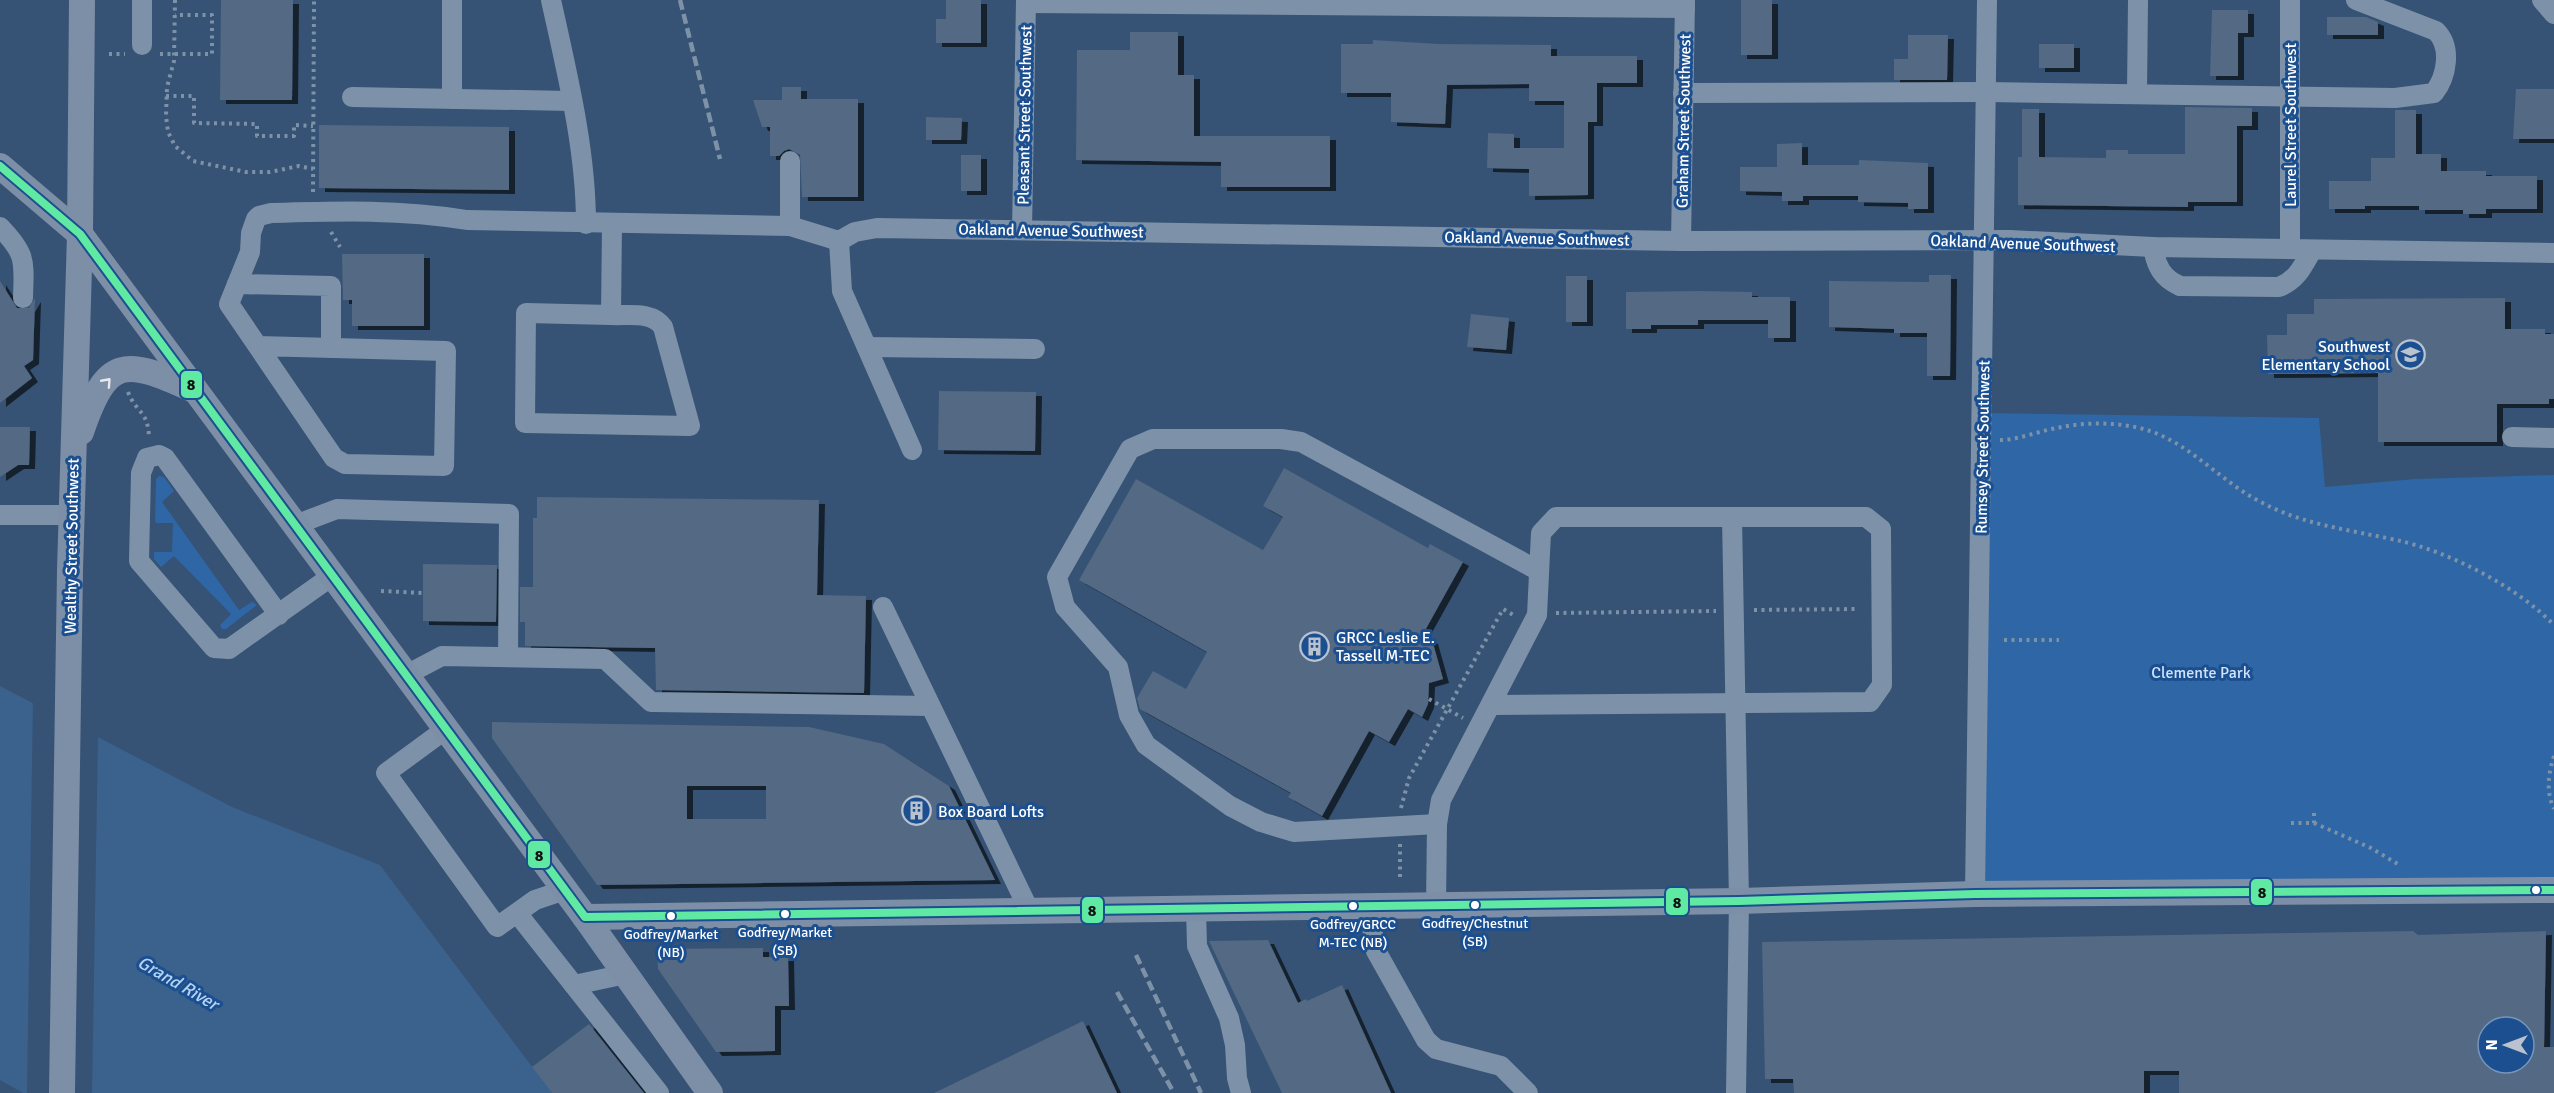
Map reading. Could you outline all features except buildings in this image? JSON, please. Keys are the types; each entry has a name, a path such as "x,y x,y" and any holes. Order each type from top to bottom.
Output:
{"main road":[{"name":"Wealthy Street Southwest","path":"62,1093 70,570 80,234 82,0"},
{"path":"0,166 80,234 585,917 709,1093"},
{"path":"74,453 94,398 105,381 118,371 135,367 195,390"},
{"path":"585,917 1739,901 1975,894 2554,890"}],"street":[{"path":"142,0 142,51"},
{"path":"452,0 452,99"},
{"path":"551,0 586,192 586,224"},
{"name":"Rumsey Street Southwest","path":"1975,894 1987,0"},
{"path":"2137,94 2138,0"},
{"name":"Laurel Street Southwest","path":"2290,0 2290,249"},
{"path":"1683,93 1986,92 2290,97 2422,96 2434,93 2439,87 2446,57 2444,39 2436,31 2356,0"},
{"path":"2542,0 2554,14"},
{"path":"1026,2 1685,4"},
{"name":"Pleasant Street Southwest","path":"1022,230 1026,2"},
{"name":"Graham Street Southwest","path":"1681,241 1685,4"},
{"path":"352,97 571,101"},
{"path":"790,161 790,226"},
{"path":"258,346 446,351 444,466 345,464 334,458 229,304 250,252 253,225 259,216 271,213 372,210 418,213 467,220 790,226 839,241 842,291 912,450"},
{"path":"611,315 612,224"},
{"path":"0,227 13,240 23,256 23,298"},
{"name":"Oakland Avenue Southwest","path":"839,241 855,232 877,228 1681,241 1985,240 2153,247 2554,253"},
{"path":"2153,247 2155,260 2162,273 2170,281 2180,286 2279,287 2290,283 2300,272 2312,250"},
{"path":"237,284 332,286 331,348"},
{"path":"526,313 611,315 651,316 659,320 663,327 690,426 525,423 526,313"},
{"path":"867,347 1035,349"},
{"path":"2512,437 2554,438"},
{"path":"1437,824 1294,832 1261,822 1230,806 1146,745 1130,715 1118,668 1065,607 1058,577 1130,449 1153,439 1281,439 1301,442 1539,571"},
{"path":"279,615 165,458 159,455 151,456 143,464 141,473 139,561 214,648 229,649 279,615 333,576"},
{"path":"295,525 337,509 509,514 508,657"},
{"path":"0,515 72,515"},
{"path":"1436,906 1437,824 1441,800 1449,780 1492,705 1537,615 1541,533 1556,517 1866,516 1881,529 1882,686 1870,702 1492,705"},
{"path":"1732,517 1739,901 1736,1093"},
{"path":"883,607 1030,912"},
{"path":"406,675 442,656 605,659 651,702 930,706"},
{"path":"446,729 386,773 497,927 535,900 565,890"},
{"path":"1372,906 1373,939 1376,951 1425,1040 1436,1049 1501,1066 1528,1093"},
{"path":"1196,909 1197,946 1229,1018 1241,1093"},
{"path":"517,913 659,1093"},
{"path":"574,985 626,974"}],"path":[{"path":"175,0 174,54 166,96 166,117 171,139 181,152 193,161 253,172 270,172 299,166 313,169"},
{"path":"313,199 314,0"},
{"path":"109,54 142,51 212,54 212,15 175,15"},
{"path":"166,96 194,96 194,123 257,124 257,136 294,136 294,126 314,126"},
{"path":"327,223 340,247"},
{"path":"126,388 133,403 147,419 151,456"},
{"path":"1982,441 2006,440 2057,428 2095,423 2130,426 2158,432 2183,446 2234,486 2291,518 2398,540 2444,556 2500,583 2554,625"},
{"path":"381,591 423,593"},
{"path":"1401,812 1409,778 1503,609 1516,617 1525,616"},
{"path":"1756,610 1858,609"},
{"path":"1555,613 1712,611"},
{"path":"2004,640 2058,640"},
{"path":"1429,699 1479,727"},
{"path":"2554,756 2549,777 2554,809"},
{"path":"2314,812 2314,823"},
{"path":"2291,823 2314,823 2371,848 2401,866"},
{"path":"1400,836 1400,879"}],"green space":[{"name":"Clemente Park","path":"1983,413 2319,418 2325,487 2415,479 2554,475 2554,896 1975,894"},
{"path":"159,476 164,477 174,491 162,502 239,610 252,602 257,605 226,629 222,629 220,625 231,614 174,556 161,567 154,559 154,552 172,552 173,523 156,523 155,521 156,479"}],"water":[{"name":"Grand River","path":"0,686 232,807 380,865 552,1093 23,1093 0,1080"}],"pier":[{"path":"33,700 98,733 92,1093 27,1093"}],"railway":[{"path":"680,0 720,159"},
{"path":"1136,955 1201,1093"},
{"path":"1117,992 1174,1093"}],"transit line":[{"name":"8","path":"0,166 80,234 585,917 1739,901 1975,894 2554,890"}],"place":[{"name":"Southwest Elementary School","path":"2411,355"},
{"name":"GRCC Leslie E. Tassell M-TEC","path":"1315,646"},
{"name":"Box Board Lofts","path":"917,811"},
{"name":"Godfrey/Chestnut (SB)","path":"1475,905"},
{"name":"Godfrey/GRCC M-TEC (NB)","path":"1353,906"},
{"name":"Godfrey/Market (SB)","path":"785,914"},
{"name":"Godfrey/Market (NB)","path":"671,916"}]}
